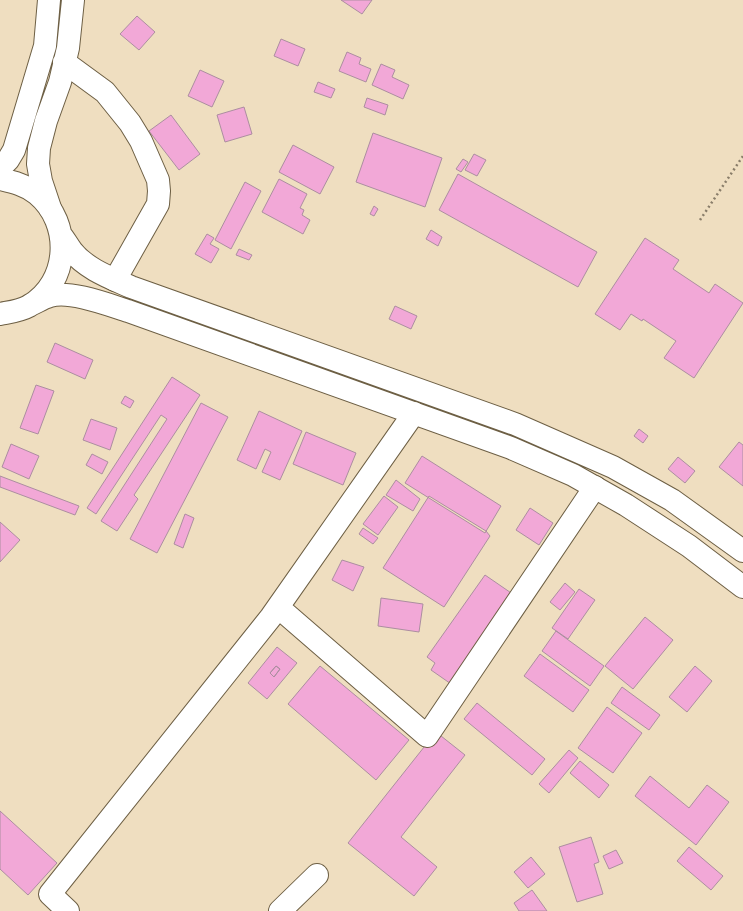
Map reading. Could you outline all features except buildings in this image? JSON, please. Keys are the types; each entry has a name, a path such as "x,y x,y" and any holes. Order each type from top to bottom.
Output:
{"main road":[{"path":"0,168 8,160 14,150 45,46 49,0"},
{"path":"73,0 68,48 60,82 46,121 39,148 38,164 41,181 50,208 62,235 72,252 84,263 115,280 132,287 515,424 613,466 672,500 743,551"},
{"path":"64,62 105,92 130,123 141,141 158,180 158,204 115,280"},
{"path":"0,179 19,184 36,193 50,208"},
{"path":"0,327 16,310 46,292 57,275 62,255 62,235"},
{"path":"16,310 51,296 66,295 101,302 511,448 573,475 626,504 689,546 743,587"},
{"path":"68,911 50,894 278,608 414,413"},
{"path":"278,608 427,736 595,487"},
{"path":"280,911 317,875"}],"path":[{"path":"700,220 743,156"}]}
